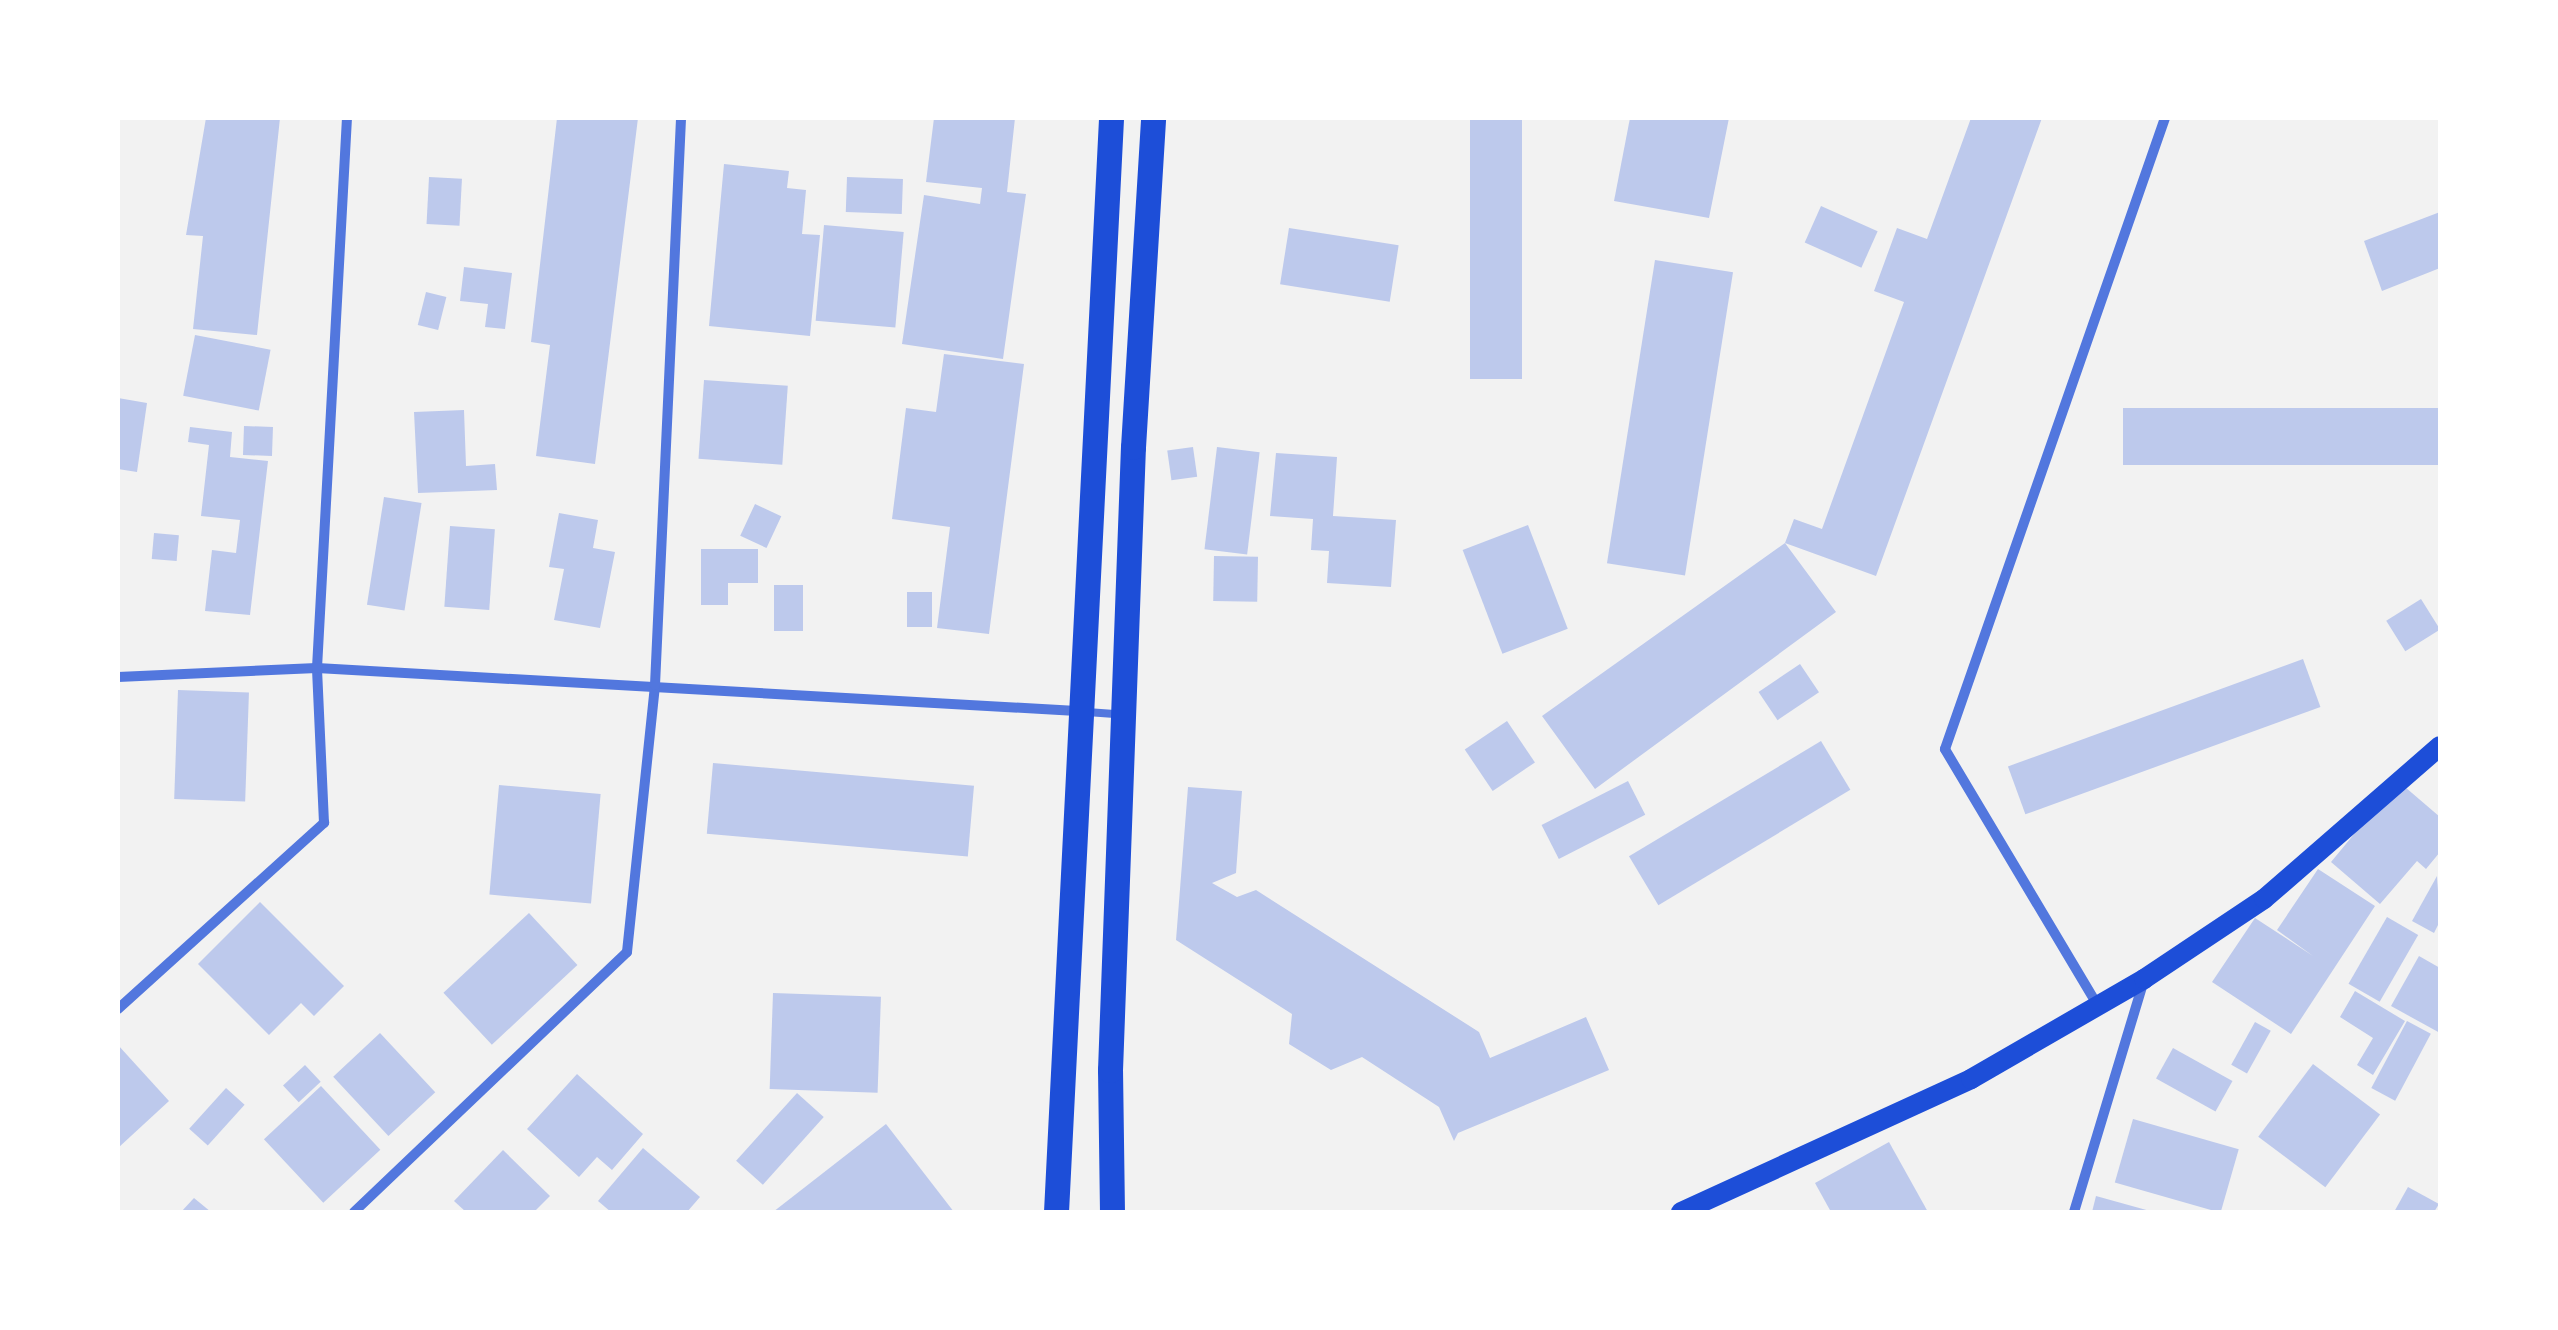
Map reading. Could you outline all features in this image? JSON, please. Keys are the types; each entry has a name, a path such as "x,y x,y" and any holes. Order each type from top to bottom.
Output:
{"main road":[{"path":"1056,1212 1077,712 1111,118"},
{"path":"1112,1212 1110,1070 1153,118"},
{"path":"1681,1212 1972,1079 2144,980 2264,899 2440,746"}],"street":[{"path":"118,1009 324,824 317,668 348,118"},
{"path":"354,1212 628,952 655,685 681,118"},
{"path":"2098,1006 1945,749 2166,118"},
{"path":"118,677 317,668 1077,712"},
{"path":"2074,1212 2144,980"}],"lane":[{"path":"1077,712 1125,714"}],"building":[{"path":"206,118 280,118 257,335 193,329 203,236 186,235"},
{"path":"557,118 638,118 595,464 536,456 550,345 531,342"},
{"path":"934,118 1015,118 1007,192 1026,194 1003,359 902,344 924,195 980,204 982,188 926,182"},
{"path":"1470,118 1522,118 1522,379 1470,379"},
{"path":"1630,118 1729,118 1709,218 1614,201"},
{"path":"1971,118 2042,118 1876,576 1785,543 1794,519 1822,529 1904,302 1874,291 1897,228 1927,239"},
{"path":"724,164 789,171 787,188 806,190 802,234 820,235 810,336 709,326"},
{"path":"429,177 462,179 459,226 427,224"},
{"path":"847,177 903,179 902,214 846,212"},
{"path":"1821,206 1878,231 1861,268 1805,243"},
{"path":"2440,212 2440,268 2382,291 2364,241"},
{"path":"824,225 904,232 895,328 816,321"},
{"path":"1289,228 1399,245 1390,302 1280,284"},
{"path":"1655,260 1733,272 1685,576 1607,563"},
{"path":"464,267 512,273 505,329 485,327 488,304 460,301"},
{"path":"426,292 446,297 438,330 418,325"},
{"path":"195,335 271,350 259,411 183,396"},
{"path":"944,354 1024,364 989,634 937,628 950,527 892,519 906,408 936,412"},
{"path":"704,380 788,386 782,465 698,459"},
{"path":"118,398 147,403 137,472 118,469"},
{"path":"2123,408 2440,408 2440,465 2123,465"},
{"path":"464,410 466,466 495,464 497,490 418,493 414,412"},
{"path":"244,426 273,427 272,456 243,455"},
{"path":"190,427 232,432 230,457 268,461 250,615 205,611 212,550 236,553 240,520 201,516 209,445 188,442"},
{"path":"1193,447 1197,477 1171,480 1167,451"},
{"path":"1217,447 1260,452 1247,554 1204,549"},
{"path":"1276,453 1337,457 1333,516 1396,520 1391,587 1327,583 1329,551 1311,550 1313,519 1270,516"},
{"path":"384,497 422,503 404,611 367,605"},
{"path":"755,504 781,516 766,548 740,536"},
{"path":"559,513 598,520 593,548 615,552 600,628 554,620 564,569 549,567"},
{"path":"1528,525 1568,629 1502,654 1463,550"},
{"path":"450,526 495,529 489,610 444,607"},
{"path":"154,533 179,535 177,561 152,559"},
{"path":"1785,543 1836,612 1595,789 1542,716"},
{"path":"701,549 758,549 758,583 728,583 728,605 701,605"},
{"path":"1214,556 1258,557 1257,602 1213,601"},
{"path":"774,585 803,585 803,631 774,631"},
{"path":"907,592 932,592 932,627 907,627"},
{"path":"2421,599 2440,630 2405,651 2386,621"},
{"path":"2303,659 2320,707 2025,814 2008,766"},
{"path":"1800,664 1819,692 1778,720 1759,692"},
{"path":"178,690 249,692 245,801 174,799"},
{"path":"1507,721 1535,762 1493,791 1465,750"},
{"path":"1821,741 1850,790 1658,905 1629,856"},
{"path":"713,763 974,786 968,857 707,834"},
{"path":"1628,781 1645,815 1559,859 1542,825"},
{"path":"2398,781 2440,817 2440,852 2426,869 2417,861 2380,904 2331,862"},
{"path":"499,785 601,794 591,903 489,895"},
{"path":"1188,787 1242,791 1236,873 1212,883 1237,897 1256,890 1479,1032 1490,1058 1586,1017 1609,1070 1458,1133 1454,1141 1439,1107 1362,1057 1331,1070 1289,1044 1292,1014 1176,940"},
{"path":"2318,869 2375,906 2291,1034 2212,982 2255,918 2313,956 2277,930"},
{"path":"2437,876 2440,921 2434,933 2412,921"},
{"path":"260,902 344,986 314,1016 301,1003 269,1035 198,964"},
{"path":"529,913 577,965 492,1045 443,993"},
{"path":"2387,917 2418,935 2380,1002 2348,984"},
{"path":"2419,956 2440,968 2440,1033 2391,1006"},
{"path":"2355,991 2405,1021 2373,1075 2357,1065 2373,1038 2340,1017"},
{"path":"773,993 881,997 878,1093 770,1089"},
{"path":"2407,1021 2431,1034 2395,1101 2371,1088"},
{"path":"2255,1022 2271,1031 2247,1074 2231,1065"},
{"path":"380,1033 435,1092 388,1136 333,1077"},
{"path":"118,1045 169,1101 118,1148"},
{"path":"2173,1048 2232,1081 2216,1112 2156,1079"},
{"path":"2313,1064 2380,1115 2325,1187 2258,1137"},
{"path":"305,1065 321,1082 299,1102 283,1085"},
{"path":"577,1074 643,1134 612,1170 597,1157 579,1177 527,1129"},
{"path":"321,1086 380,1150 323,1203 264,1139"},
{"path":"226,1088 245,1105 208,1146 189,1129"},
{"path":"797,1093 824,1117 763,1185 736,1161"},
{"path":"2133,1119 2239,1149 2221,1212 2115,1182"},
{"path":"886,1124 954,1212 773,1212"},
{"path":"1889,1142 1928,1212 1831,1212 1815,1183"},
{"path":"643,1148 700,1197 687,1212 611,1212 598,1201"},
{"path":"503,1150 550,1196 534,1212 466,1212 454,1201"},
{"path":"2408,1187 2439,1204 2434,1212 2394,1212"},
{"path":"2096,1196 2150,1211 2150,1212 2092,1212"},
{"path":"194,1198 211,1212 181,1212"}]}
